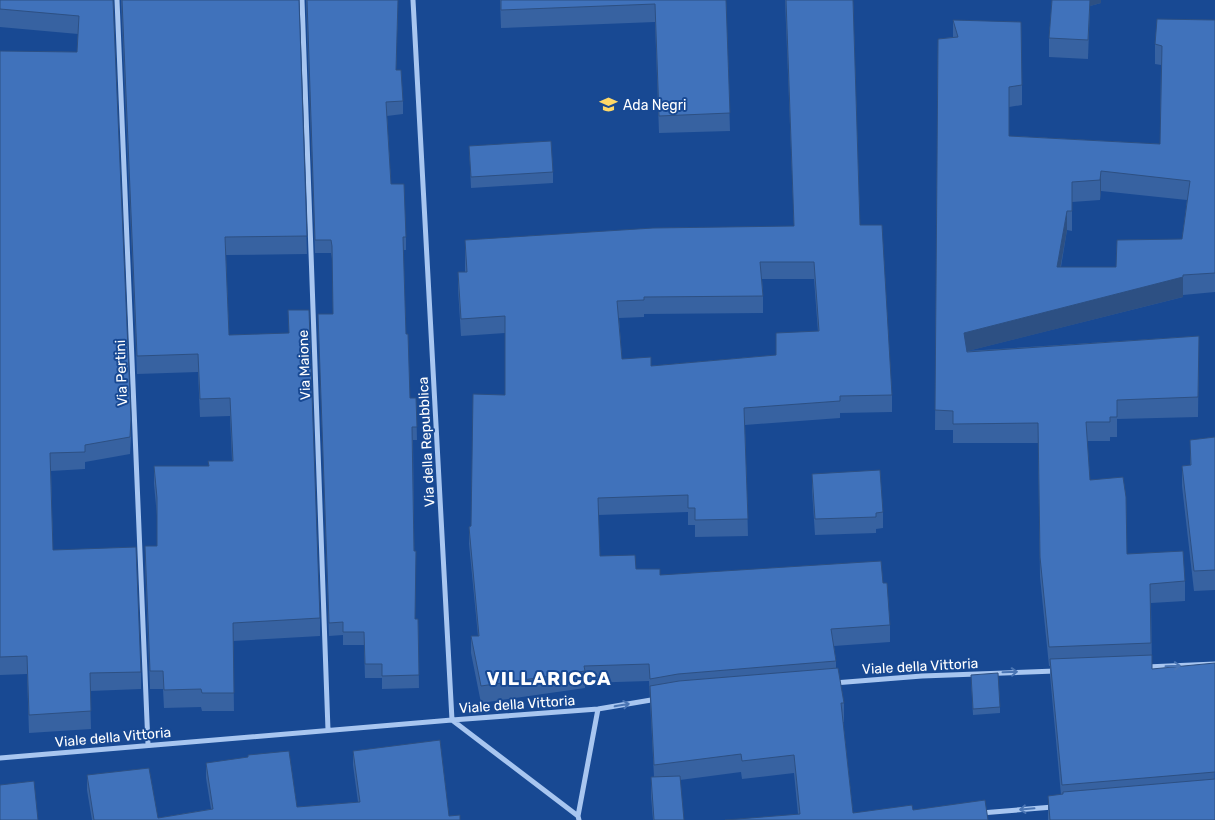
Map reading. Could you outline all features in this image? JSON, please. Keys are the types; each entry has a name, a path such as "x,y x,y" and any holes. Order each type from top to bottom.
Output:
{"street":[{"name":"Via Pertini","path":"117,0 148,746"},
{"name":"Via Maione","path":"302,0 328,730"},
{"name":"Via della Repubblica","path":"413,0 452,720"},
{"path":"1137,667 1215,664"},
{"name":"Viale della Vittoria","path":"824,684 922,676 1059,670"},
{"name":"Viale della Vittoria","path":"0,758 452,720 598,710 660,698"},
{"path":"452,720 579,818 598,710"},
{"path":"973,814 1060,806"}],"building":[{"path":"0,0 113,0 131,419 130,437 85,445 85,452 50,453 53,550 136,547 141,672 90,673 91,711 29,715 27,656 0,657 0,51 77,52 79,16 0,9"},
{"path":"122,0 299,0 307,236 225,237 229,335 289,333 288,310 309,310 320,618 233,623 234,693 202,693 201,689 164,690 163,671 150,671 145,546 157,546 157,498 154,466 209,466 208,461 233,461 230,398 200,399 198,354 137,356"},
{"path":"307,0 398,0 396,70 401,70 403,101 386,102 391,184 404,184 406,237 403,237 406,334 408,334 410,398 416,398 417,427 412,427 414,551 416,551 415,619 418,619 419,675 382,676 382,664 365,664 364,632 343,632 343,622 329,623 318,314 333,314 332,246 331,240 315,240"},
{"path":"501,0 726,0 730,113 659,116 655,4 501,10"},
{"path":"786,0 853,0 860,225 882,225 892,395 840,396 840,401 744,408 748,519 695,520 695,508 688,508 688,495 598,498 600,556 635,555 636,569 660,569 660,575 881,561 883,583 887,583 890,625 831,629 836,661 678,674 650,679 649,664 584,666 585,671 481,686 471,636 479,636 469,527 471,526 473,394 505,395 505,316 461,319 458,272 467,272 465,240 653,228 794,226","holes":["760,262 814,262 819,331 776,333 776,355 651,366 651,357 622,359 617,301 644,300 644,297 763,296"]},
{"path":"1052,0 1090,0 1088,40 1049,38"},
{"path":"1157,19 1215,20 1215,273 1183,275 1183,277 964,333 967,352 1199,336 1198,397 1117,400 1117,417 1110,417 1110,422 1086,422 1090,480 1123,477 1126,497 1127,554 1183,551 1185,581 1150,584 1151,643 1049,647 1040,557 1038,423 953,424 953,411 935,410 938,39 958,37 953,20 1021,22 1022,85 1009,87 1009,136 1160,144 1162,46 1155,44","holes":["1101,171 1190,181 1182,239 1117,240 1116,267 1057,267 1067,211 1072,211 1072,182 1100,180"]},
{"path":"551,141 553,172 471,177 469,146"},
{"path":"1215,437 1215,570 1194,571 1182,466 1191,465 1190,440"},
{"path":"880,470 883,512 876,513 876,517 815,519 812,474"},
{"path":"1152,655 1152,669 1215,663 1215,772 1062,785 1050,659"},
{"path":"838,668 844,703 841,703 853,813 912,805 913,810 985,800 988,820 725,820 800,814 794,755 742,761 741,754 654,765 650,686 679,681"},
{"path":"998,673 1000,707 973,709 971,675"},
{"path":"440,740 449,816 460,815 460,820 94,820 87,775 149,768 158,818 213,809 206,763 248,757 248,755 289,751 297,807 360,802 353,751"},
{"path":"680,776 684,820 654,820 651,777"},
{"path":"1215,779 1215,820 1050,820 1048,796 1063,794 1063,792"},
{"path":"34,781 38,820 0,820 0,785"}],"place":[{"name":"Ada Negri","path":"609,105"}],"district":[{"name":"VILLARICCA","path":"549,678"}]}
